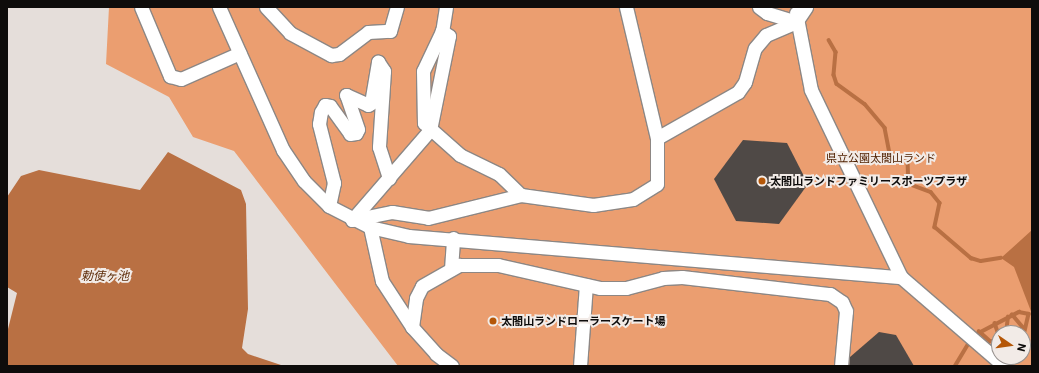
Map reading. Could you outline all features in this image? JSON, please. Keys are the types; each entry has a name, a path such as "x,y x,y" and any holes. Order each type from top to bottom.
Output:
{"street":[{"path":"141,7 170,76 188,82 240,53"},
{"path":"219,7 283,150 304,181 329,206 352,220 370,227 409,236 453,238 901,277"},
{"path":"266,7 290,33 331,55 339,54 368,32 390,31 397,7"},
{"path":"446,7 442,31 423,71 424,123 430,130 460,155 499,174 521,195"},
{"path":"352,220 392,212 428,218 521,195 593,205 633,199 657,184 657,138 626,7"},
{"path":"759,7 767,13 796,22"},
{"path":"796,7 796,22 811,90 901,277 1004,366"},
{"path":"657,138 738,92 746,82 755,48 766,35 796,22 806,7"},
{"path":"352,220 430,130 449,36 442,31"},
{"path":"329,206 334,183 319,124 321,112 325,105 330,106 350,134 356,133 358,129 346,95 368,105 371,103 378,62 384,71 379,147 389,178"},
{"path":"370,227 382,281 412,326 452,366"},
{"path":"451,269 453,238"},
{"path":"706,280 708,260"},
{"path":"412,326 416,298 422,286 459,265 498,265 586,285 626,288 662,278 706,280 830,294 842,302 846,311 841,366"},
{"path":"819,292 823,270"},
{"path":"580,366 586,285"}],"green space":[{"name":"県立公園太閤山ランド","path":"109,7 1032,7 1032,366 398,366 234,151 193,137 169,97 106,64"}],"water":[{"name":"勅使ヶ池","path":"168,152 241,190 246,204 248,309 242,348 248,354 284,366 7,366 7,333 17,293 7,287 7,197 21,176 39,170 140,190"},
{"path":"1032,230 1032,314 1014,267 1001,258"}],"building":[{"path":"743,140 787,143 808,184 779,224 736,221 714,179"},
{"path":"879,332 896,335 914,366 849,366 850,357"}],"waterway":[{"path":"829,40 836,52 834,75 837,84 865,104 885,128 890,153 908,161 909,184 931,192 940,203 935,227 971,258 981,261 1001,258"},
{"path":"994,325 1019,312 1029,314 1027,325"},
{"path":"1012,315 1020,325"},
{"path":"1007,325 1008,317"},
{"path":"973,336 991,327"},
{"path":"979,331 991,341"},
{"path":"955,366 970,341"}],"place":[{"name":"太閤山ランドファミリースポーツプラザ","path":"762,181"},
{"name":"太閤山ランドローラースケート場","path":"493,321"}]}
